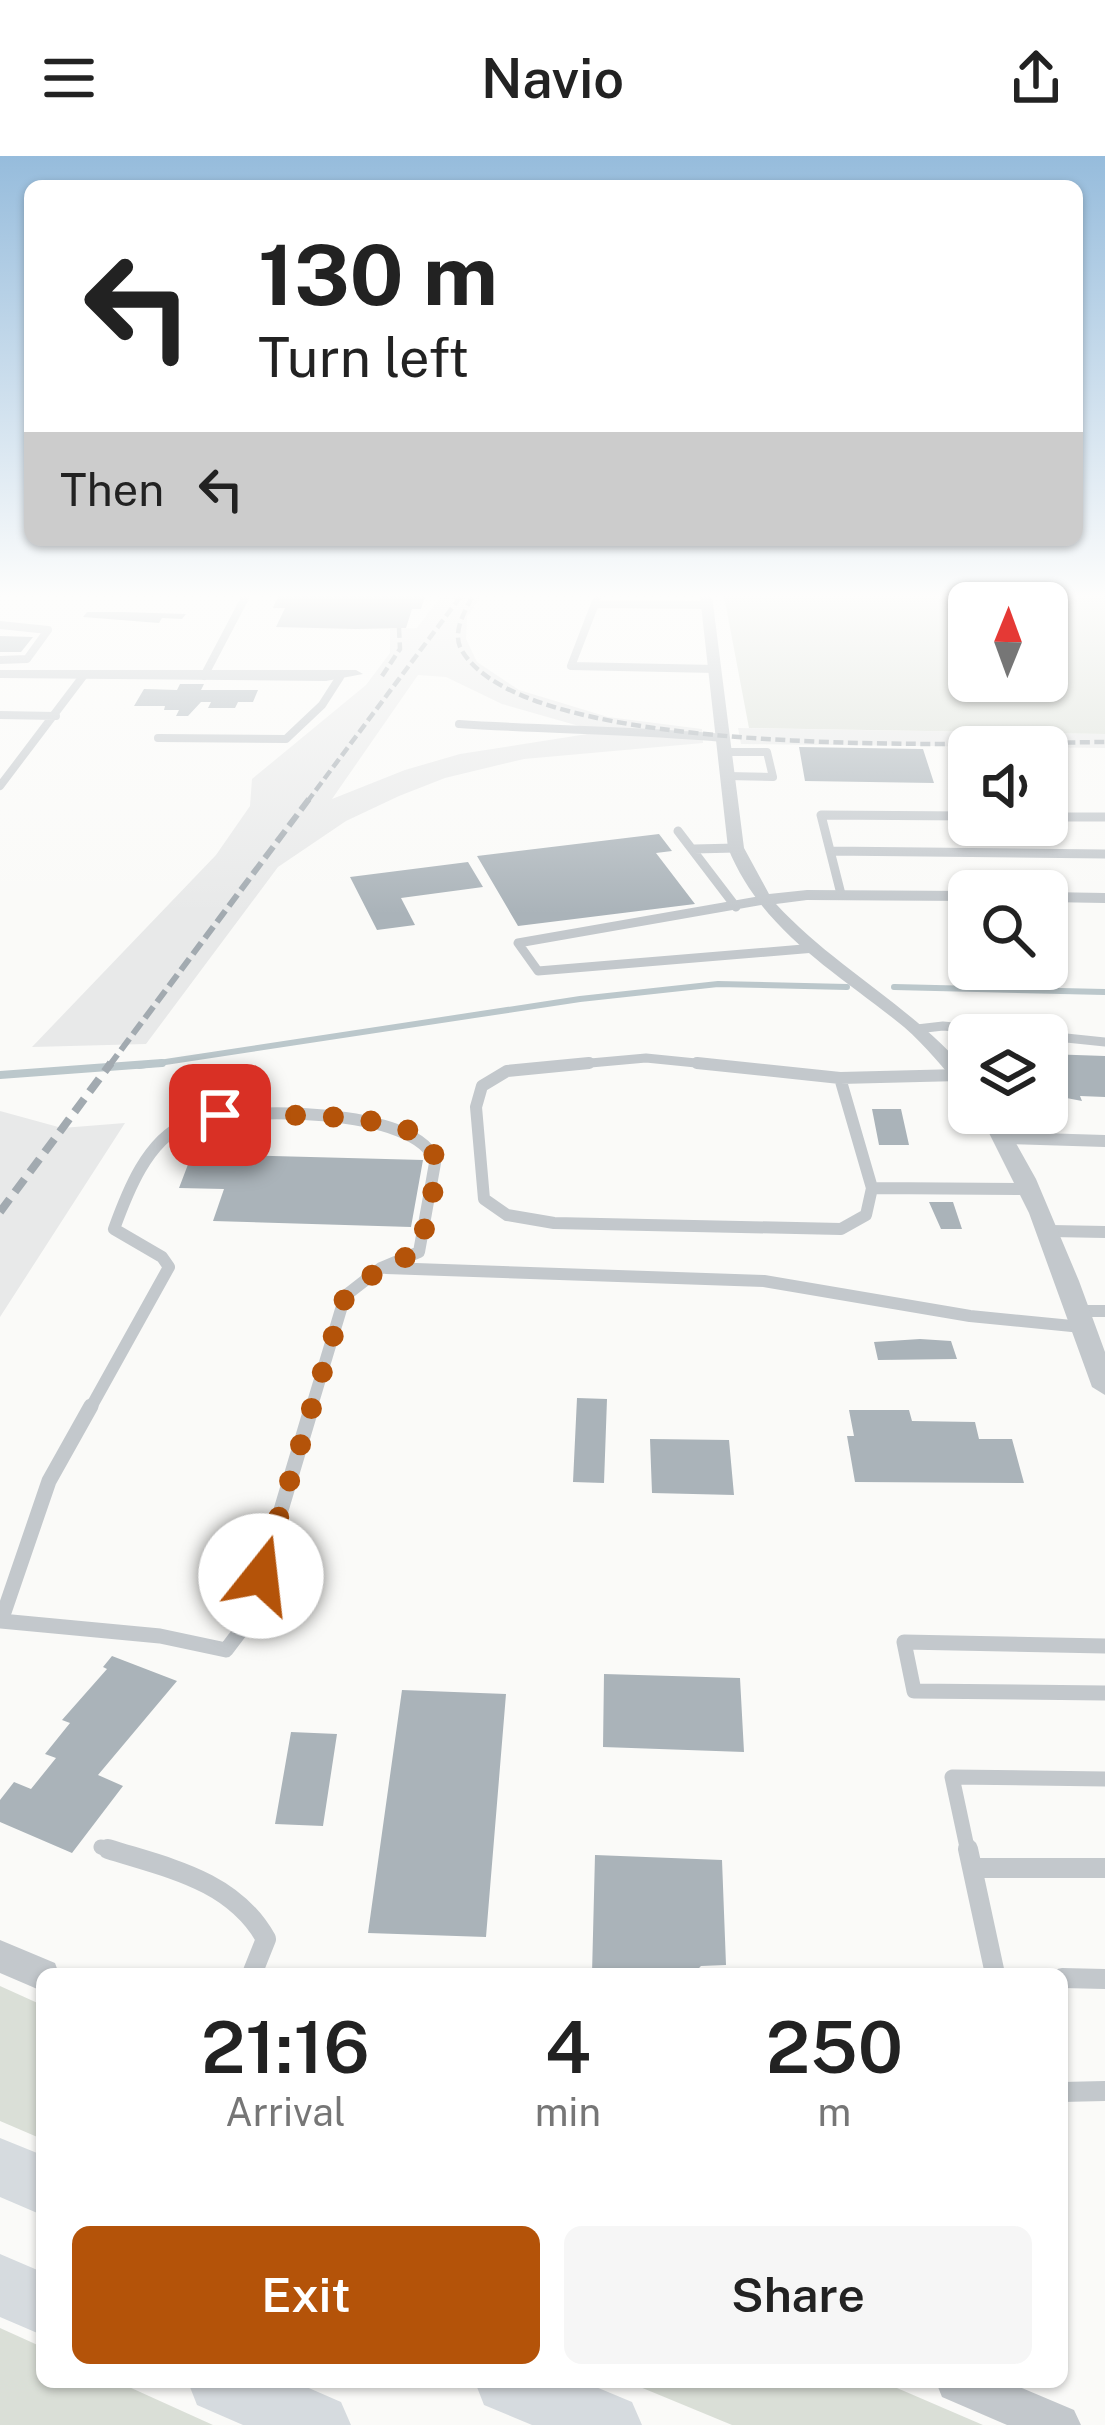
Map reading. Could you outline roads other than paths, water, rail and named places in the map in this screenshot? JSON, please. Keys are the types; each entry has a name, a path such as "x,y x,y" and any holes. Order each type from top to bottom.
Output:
{"main road":[{"path":"0,2168 36,2183"},
{"path":"0,2285 36,2301"},
{"path":"234,2388 318,2425"},
{"path":"521,2388 609,2425"}],"street":[{"path":"718,702 743,873 764,900 917,1029 948,1063"},
{"path":"764,900 841,894 948,896"},
{"path":"1068,897 1105,898"},
{"path":"1002,1134 1051,1231 1105,1387"},
{"path":"0,1956 36,1972"},
{"path":"971,2388 1059,2425"}],"lane":[{"path":"0,786 30,739 48,728 65,702"},
{"path":"158,738 286,739 322,702"},
{"path":"0,715 56,716"},
{"path":"459,724 559,731 607,728 767,752 773,776 727,776"},
{"path":"841,894 821,815 948,816"},
{"path":"1068,817 1105,817"},
{"path":"678,831 736,907"},
{"path":"694,849 736,848"},
{"path":"830,850 1105,854"},
{"path":"764,900 518,943 538,971 667,956 815,947"},
{"path":"917,1029 948,1026"},
{"path":"1068,1038 1105,1042"},
{"path":"840,1078 872,1188 866,1215 841,1229 554,1223 507,1215 484,1199 476,1107 482,1086 507,1072 646,1058 840,1078 948,1081"},
{"path":"220,1115 390,1123 421,1135 433,1151 431,1200 418,1252 381,1268 345,1297 248,1621 226,1650 160,1636 0,1623 49,1481 169,1267 162,1257 114,1229 125,1199 158,1148 183,1125 220,1115"},
{"path":"1005,1138 1105,1141"},
{"path":"872,1188 1033,1189"},
{"path":"1051,1231 1105,1232"},
{"path":"381,1268 764,1281 970,1316 1081,1319 1105,1311"},
{"path":"1105,1646 904,1642 914,1691 1105,1693"},
{"path":"993,1968 952,1777 1105,1779"},
{"path":"101,1847 204,1882 243,1904 266,1939 254,1968"},
{"path":"972,1868 1105,1868"},
{"path":"1068,1978 1105,1978"},
{"path":"1068,2092 1105,2091"}],"waterway":[{"path":"156,1063 580,999 718,984 847,987"},
{"path":"894,987 1105,992"},
{"path":"0,1075 156,1063"},
{"path":"139,1066 156,1063"},
{"path":"156,1063 162,1063"}],"railway":[{"path":"307,802 382,702"},
{"path":"544,702 571,712 660,729 760,739 1105,742"},
{"path":"109,1066 309,799"},
{"path":"0,1212 111,1063"}]}
